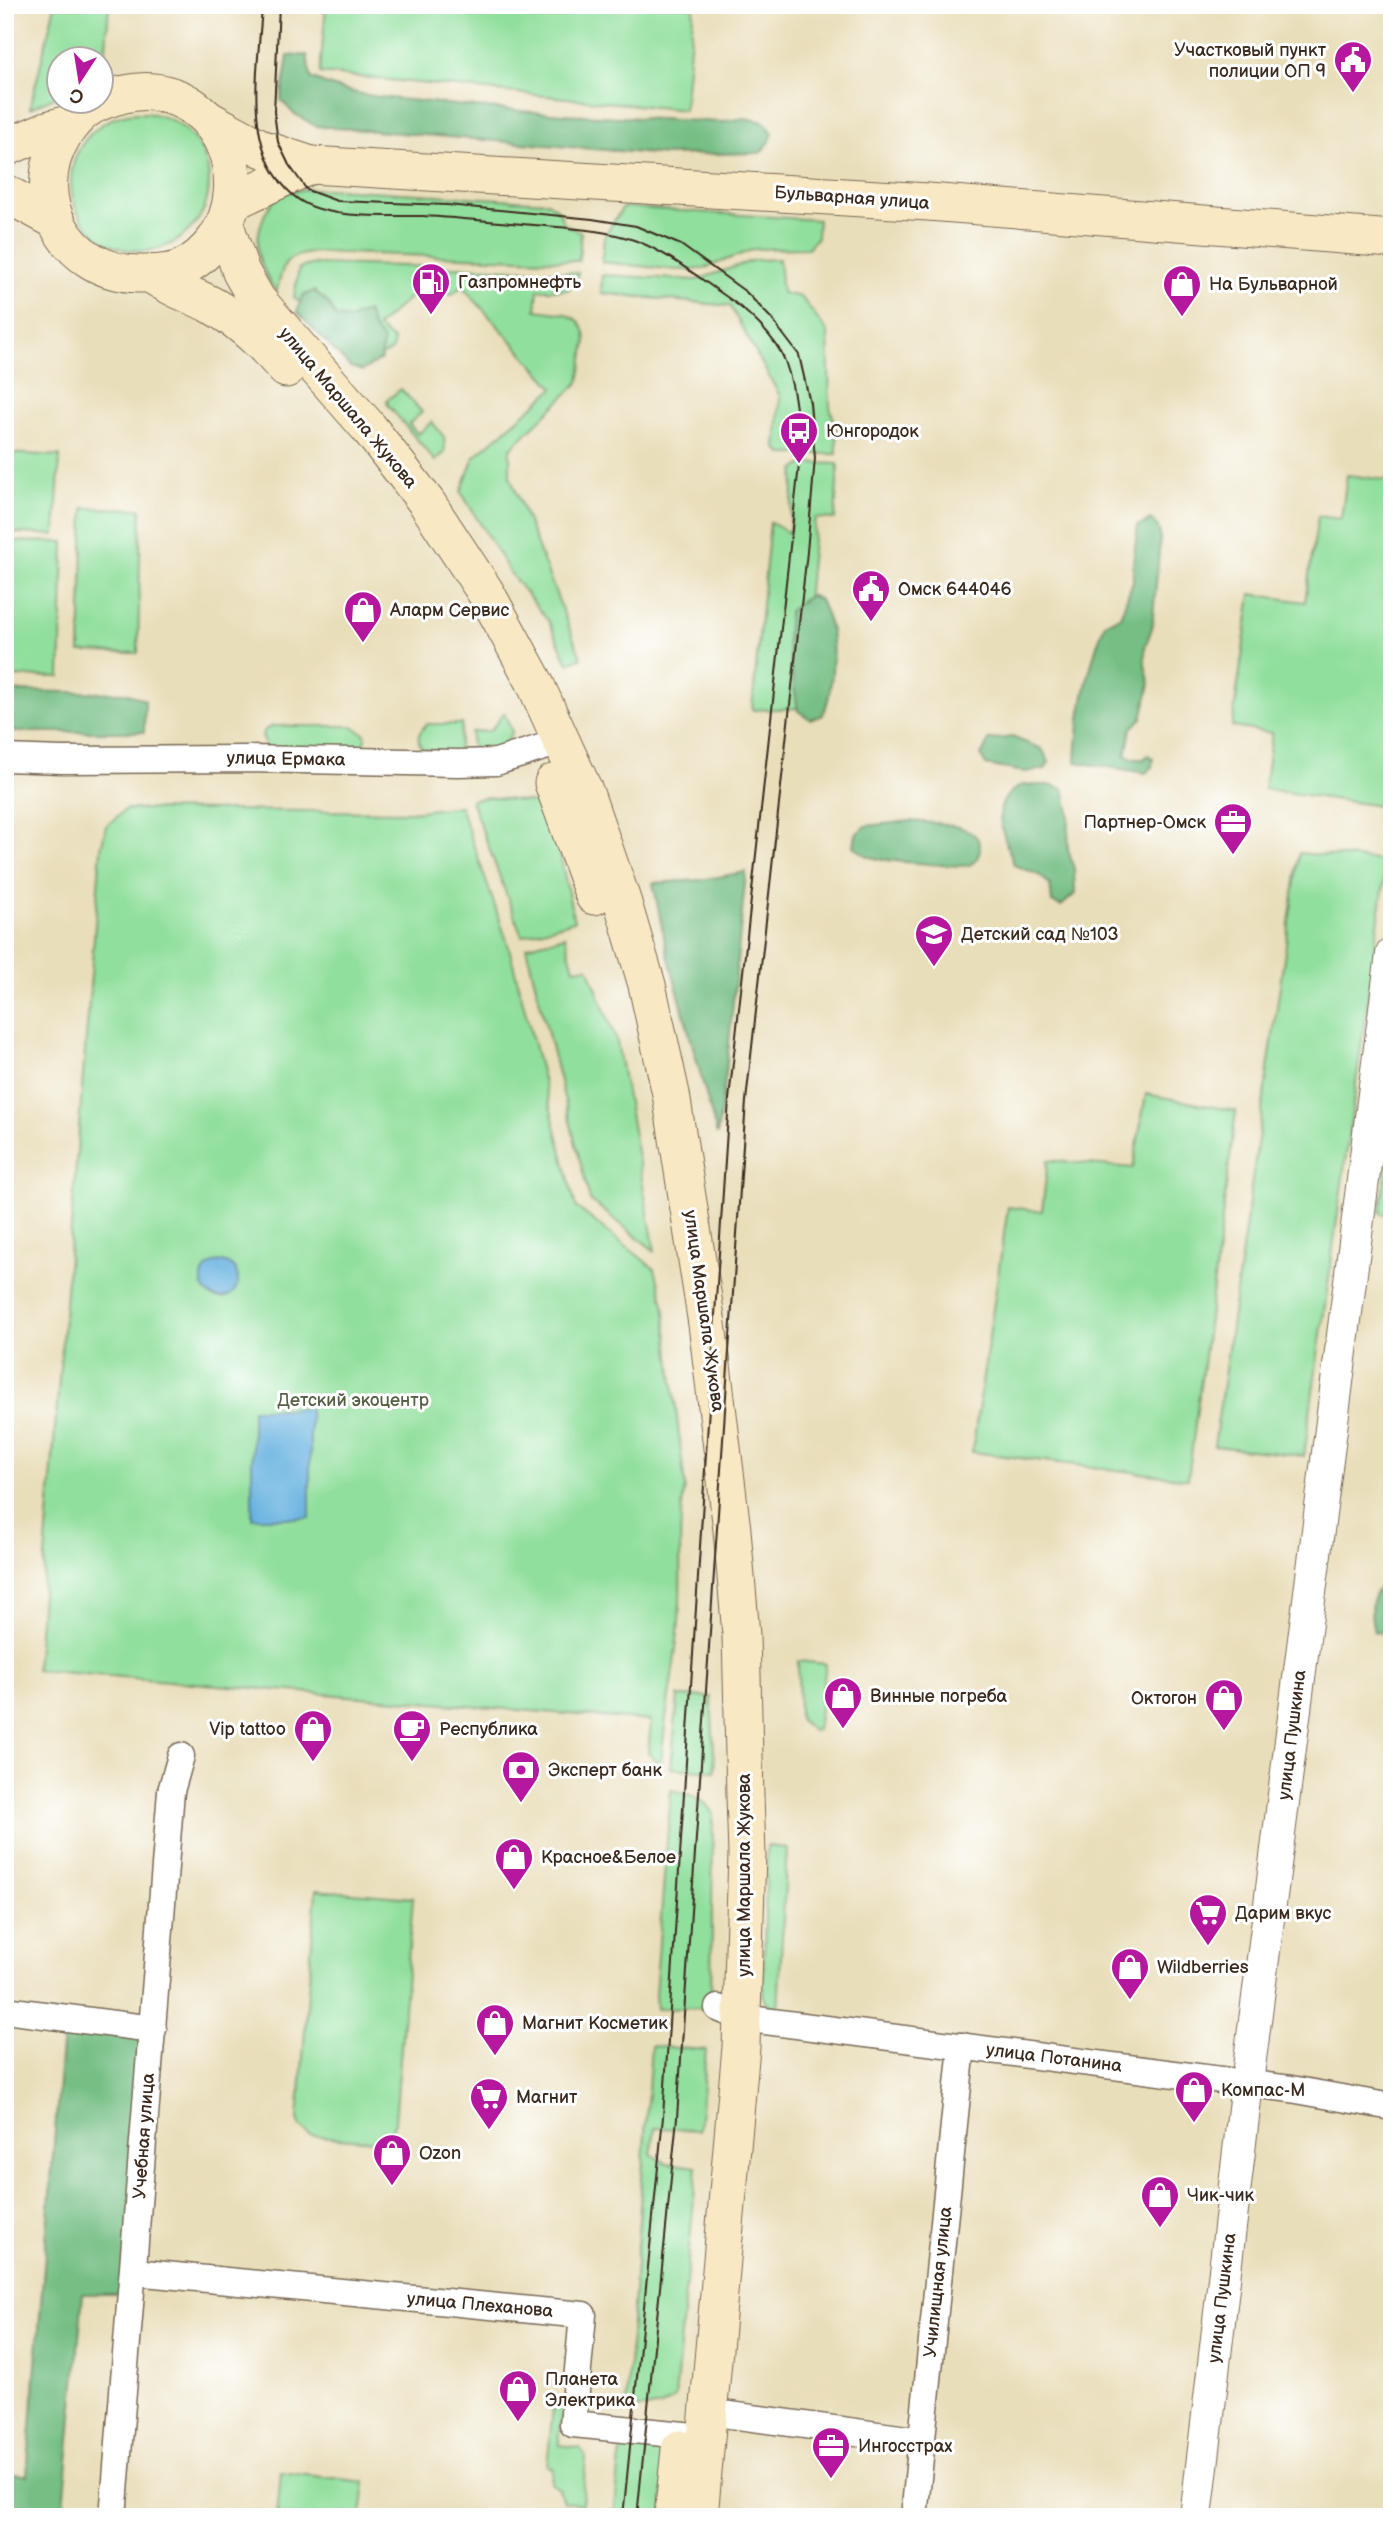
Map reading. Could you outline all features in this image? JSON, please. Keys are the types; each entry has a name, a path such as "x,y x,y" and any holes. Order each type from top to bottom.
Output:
{"main road":[{"path":"71,123 53,152 48,187 55,220 68,243 87,260 121,274 151,274 188,265 210,248 229,213 233,168 224,142 209,120 183,101 154,92 116,96"},
{"path":"5,148 71,123 81,116"},
{"name":"Бульварная улица","path":"209,120 263,149 311,165 928,202 1392,239"},
{"name":"Бульварная улица","path":"229,213 311,165"},
{"path":"5,192 55,220"},
{"name":"улица Маршала Жукова","path":"229,213 241,272 257,300 369,428 427,503 486,593 534,681 623,991 646,1098 685,1328 697,1418 719,1682 730,2013 708,2151 698,2428 699,2517"},
{"name":"улица Маршала Жукова","path":"151,274 169,287 213,306 239,322 272,353 381,480 468,608 503,671 552,746"},
{"name":"улица Маршала Жукова","path":"673,2517 698,2428"}],"street":[{"name":"улица Ермака","path":"5,758 458,763 496,762 552,746"},
{"name":"улица Пушкина","path":"1196,2517 1247,2083 1392,954"},
{"name":"Учебная улица","path":"113,2517 172,1791 181,1756"},
{"path":"5,2010 153,2029"},
{"name":"улица Потанина","path":"730,2013 1247,2083 1392,2107"},
{"name":"Училищная улица","path":"914,2517 962,2046"},
{"name":"улица Плеханова","path":"134,2272 583,2315 573,2424 698,2428"},
{"path":"698,2428 922,2441"}],"green space":[{"path":"55,5 109,5 106,46 46,46 46,101 30,108"},
{"path":"326,5 694,5 684,110 320,73"},
{"path":"307,55 311,78 339,89 369,95 576,115 721,122 745,118 764,122 773,133 760,153 666,155 316,126 293,113 281,100 288,56"},
{"path":"140,113 166,118 189,133 204,156 209,182 204,208 189,231 166,246 140,251 114,246 91,231 76,208 71,182 76,156 91,133 114,118"},
{"path":"335,189 548,202 559,211 564,224 581,232 579,261 315,252 296,256 286,263 276,293 258,253 260,227 267,210 272,202 286,193"},
{"path":"623,207 818,220 817,237 808,248 754,249 703,269 677,270 602,262 604,237"},
{"path":"779,259 782,293 801,297 828,333 830,407 836,428 837,454 782,454 776,447 780,396 730,306 601,293 602,275 697,280 754,260"},
{"path":"315,264 578,273 575,284 567,290 538,290 536,310 566,314 579,321 585,332 586,342 579,382 510,449 510,476 581,658 568,663 549,622 510,573 461,492 474,457 554,388 462,286 451,295 444,288 432,297 420,288 377,327 394,341 392,350 364,366 294,297 299,268"},
{"path":"314,291 328,303 336,317 349,319 367,311 373,328 383,340 381,359 362,371 350,367 297,312 302,296"},
{"path":"401,389 422,412 409,424 418,434 432,422 444,437 445,452 435,461 388,405 387,400"},
{"path":"5,453 60,456 55,535 5,532"},
{"path":"806,463 838,464 835,519 815,518 801,708 752,710 770,522 789,533 795,469"},
{"path":"1347,475 1392,481 1392,724 1380,806 1264,789 1272,733 1232,727 1251,594 1305,602 1318,516 1341,519"},
{"path":"84,508 141,509 138,653 80,652"},
{"path":"1151,520 1159,529 1160,541 1152,628 1145,647 1145,665 1150,684 1142,718 1131,729 1126,755 1134,759 1144,759 1148,755 1153,759 1152,767 1146,773 1076,762 1085,691 1094,657 1105,623 1120,617 1133,581 1138,526"},
{"path":"5,541 64,542 60,677 5,676"},
{"path":"810,595 820,600 827,617 832,636 833,660 826,707 822,716 810,719 798,711 787,640 789,611"},
{"path":"5,692 126,693 145,700 144,732 5,732"},
{"path":"504,713 512,732 503,747 472,754 471,732 490,731"},
{"path":"427,724 462,724 458,753 422,749 419,736"},
{"path":"273,726 352,726 365,734 365,740 363,747 356,753 266,748 262,735 266,729"},
{"path":"1012,737 1042,749 1049,762 1045,769 1024,772 986,765 981,756 989,740"},
{"path":"1022,785 1048,785 1064,789 1069,813 1068,849 1074,869 1075,894 1061,906 1052,902 1050,885 1041,876 1014,865 1005,839 1000,820 1003,802 1011,792"},
{"path":"488,797 537,803 545,807 557,840 574,921 522,936 471,800"},
{"name":"Детский экоцентр","path":"460,806 508,944 576,1207 655,1269 664,1304 685,1487 681,1520 679,1621 661,1765 648,1753 651,1721 36,1670 101,849 106,826 126,809 411,812"},
{"path":"910,821 952,825 972,833 978,839 978,856 969,865 935,865 873,858 854,846 856,834 866,826"},
{"path":"1299,853 1387,861 1304,1456 1214,1446"},
{"path":"746,872 726,1073 717,1135 667,951 653,883 701,880"},
{"path":"565,936 574,969 588,967 617,1042 655,1251 590,1200 526,947"},
{"path":"1146,1094 1236,1111 1188,1479 972,1452 1008,1207 1042,1211 1048,1160 1133,1168"},
{"path":"1392,1128 1392,1215 1380,1213"},
{"path":"1383,1584 1392,1585 1392,1634 1374,1632 1371,1612 1373,1600"},
{"path":"798,1661 826,1664 817,1730 813,1731 799,1719"},
{"path":"678,1696 711,1697 715,1771 671,1768"},
{"path":"671,1790 700,1800 713,1814 711,2008 656,2009"},
{"path":"767,1846 787,1848 778,2010 766,2002 763,1995"},
{"path":"316,1890 413,1898 395,2122 390,2134 379,2141 310,2135 298,2120"},
{"path":"64,2021 149,2032 127,2294 83,2294 63,2517 5,2517 5,2474 27,2475"},
{"path":"651,2046 706,2050 699,2130 655,2128 651,2154 667,2163 697,2167 675,2398 660,2407 626,2409"},
{"path":"553,2408 562,2409 559,2445 580,2448 586,2458 582,2504 563,2502 559,2489 551,2483 553,2468 547,2466"},
{"path":"650,2436 664,2447 663,2517 614,2517 622,2439"},
{"path":"281,2472 365,2482 361,2517 277,2517"}],"water":[{"path":"220,1262 233,1267 238,1280 233,1293 220,1298 207,1293 202,1280 207,1267"},
{"path":"252,1409 310,1409 310,1518 252,1518"}],"tram line":[{"path":"262,5 257,81 259,132 277,177 294,196 321,210 338,213 423,216 572,228 610,233 634,240 680,264 759,324 781,352 795,399 799,465 729,1099 663,2117 623,2517"},
{"path":"279,5 274,112 278,142 289,165 307,190 337,201 447,205 592,219 636,226 681,245 746,292 770,317 799,355 810,403 815,458 746,1101 677,2118 637,2517"}],"place":[{"name":"Участковый пункт полиции ОП 9","path":"1353,94"},
{"name":"Газпромнефть","path":"431,316"},
{"name":"На Бульварной","path":"1182,318"},
{"name":"Юнгородок","path":"799,465"},
{"name":"Омск 644046","path":"871,623"},
{"name":"Аларм Сервис","path":"363,644"},
{"name":"Партнер-Омск","path":"1233,856"},
{"name":"Детский сад №103","path":"934,968"},
{"name":"Винные погреба","path":"843,1730"},
{"name":"Октогон","path":"1224,1732"},
{"name":"Vip tattoo","path":"313,1763"},
{"name":"Республика","path":"412,1763"},
{"name":"Эксперт банк","path":"521,1804"},
{"name":"Красное&Белое","path":"514,1891"},
{"name":"Дарим вкус","path":"1208,1947"},
{"name":"Wildberries","path":"1130,2001"},
{"name":"Магнит Косметик","path":"495,2057"},
{"name":"Компас-М","path":"1194,2124"},
{"name":"Магнит","path":"489,2131"},
{"name":"Ozon","path":"392,2187"},
{"name":"Чик-чик","path":"1160,2229"},
{"name":"Планета Электрика","path":"518,2423"},
{"name":"Ингосстрах","path":"831,2480"}]}
